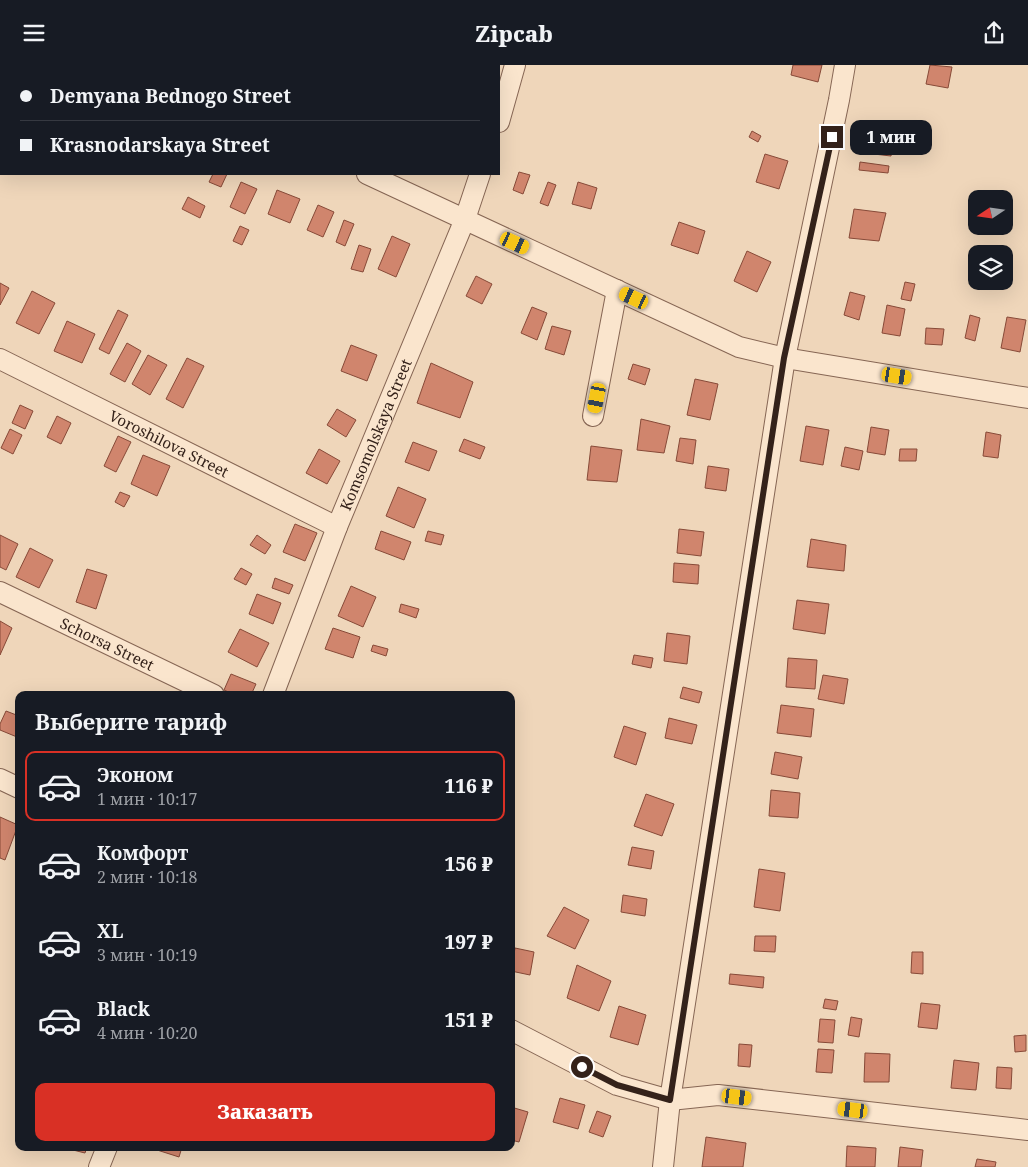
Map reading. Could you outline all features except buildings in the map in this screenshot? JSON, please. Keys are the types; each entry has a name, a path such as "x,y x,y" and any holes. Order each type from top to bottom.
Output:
{"street":[{"path":"500,118 515,65"},
{"path":"663,1167 670,1100 784,358 840,100 845,65"},
{"path":"369,175 739,347 784,358 1028,398"},
{"name":"Komsomolskaya Street","path":"275,691 337,527 464,219 480,175"},
{"path":"594,416 617,290"},
{"name":"Voroshilova Street","path":"0,359 337,527"},
{"name":"Schorsa Street","path":"0,592 206,691"},
{"path":"0,779 15,786"},
{"path":"515,1032 617,1085 670,1100 718,1095 1028,1130"},
{"path":"99,1167 105,1151"}],"route":[{"path":"582,1067 617,1085 670,1100 784,358 832,137"}]}
